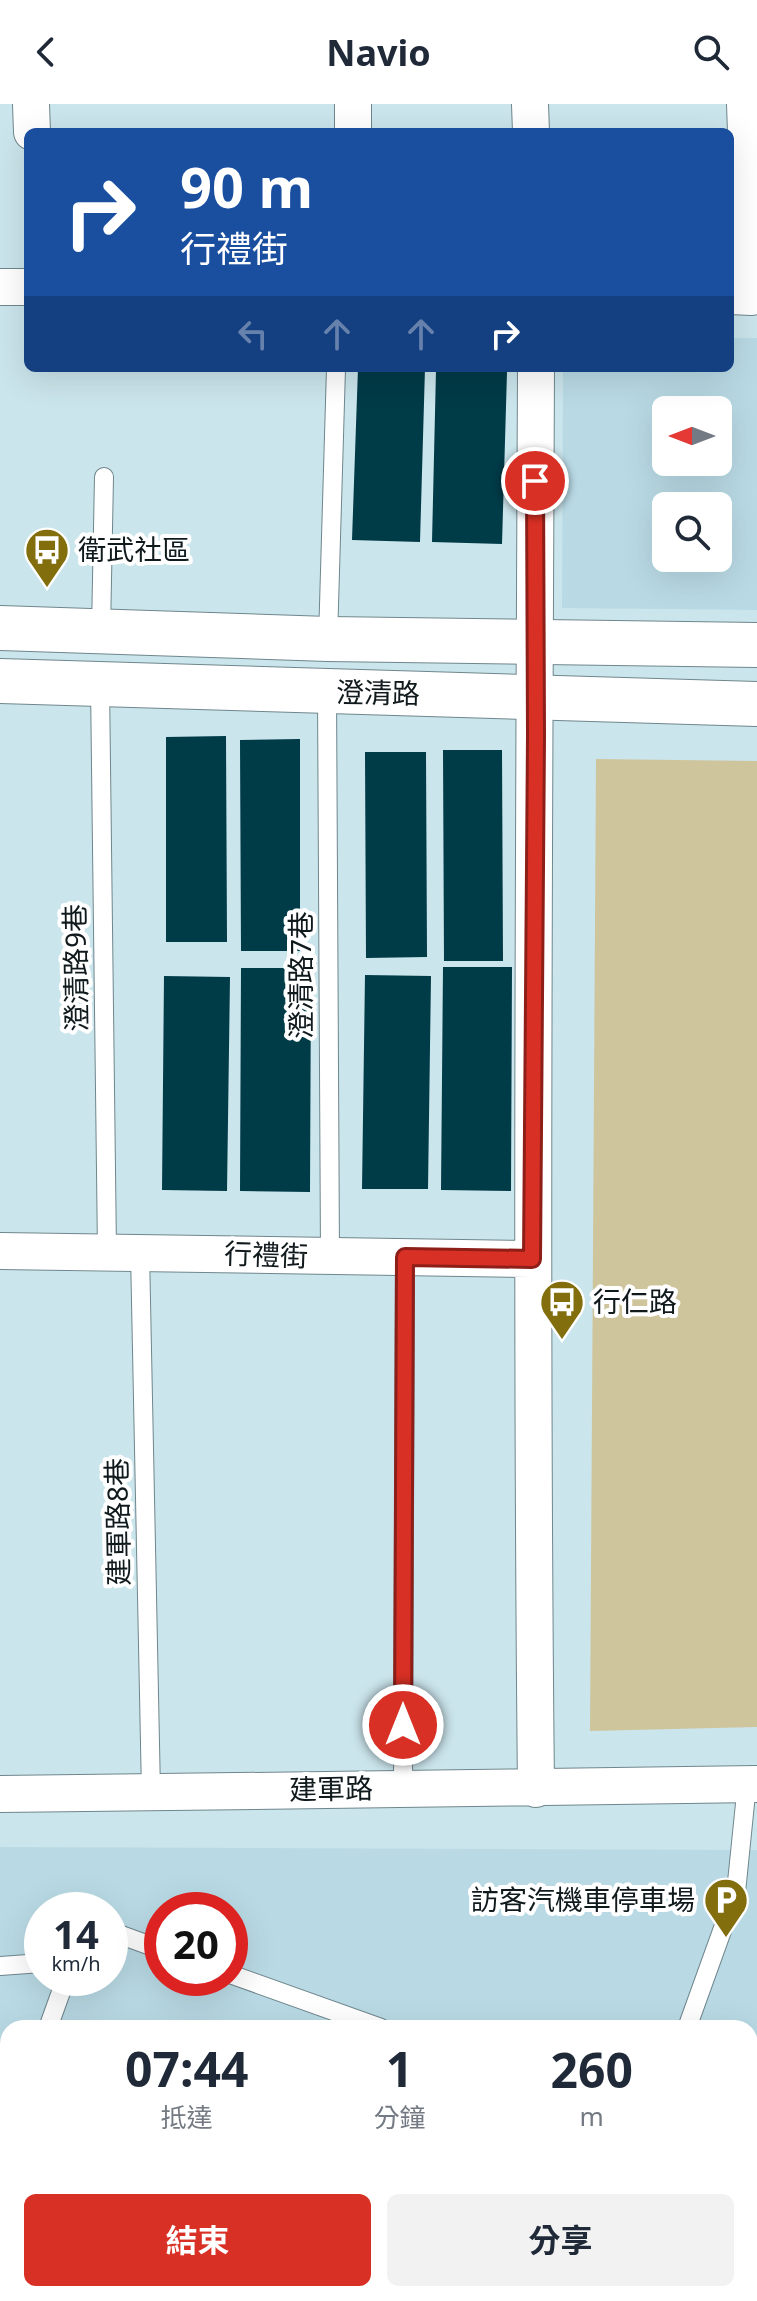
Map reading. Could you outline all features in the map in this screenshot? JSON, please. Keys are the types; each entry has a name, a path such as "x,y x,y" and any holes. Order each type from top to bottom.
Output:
{"street":[{"path":"31,104 32,128"},
{"path":"353,104 353,128"},
{"path":"530,104 531,128"},
{"path":"745,104 746,296"},
{"path":"0,287 24,287"},
{"path":"536,372 532,1259 536,1789"},
{"name":"澄清路","path":"0,628 328,639 757,645"},
{"name":"澄清路","path":"0,681 757,704"},
{"name":"行禮街","path":"0,1251 532,1259"},
{"name":"建軍路","path":"0,1794 752,1784"}],"lane":[{"path":"328,639 336,372"},
{"path":"101,632 104,477"},
{"name":"澄清路9巷","path":"100,684 124,1252"},
{"name":"澄清路7巷","path":"327,692 330,1257"},
{"name":"建軍路8巷","path":"124,1252 151,1792"},
{"path":"403,1788 405,1257"},
{"path":"690,2020 736,1892 752,1784"},
{"path":"0,1966 24,1964"},
{"path":"248,1980 359,2020"},
{"path":"51,2020 60,1996"}],"shaded area":[{"path":"734,338 757,338 757,610 562,608 563,372 734,372"},
{"path":"596,759 757,761 757,1727 590,1731"},
{"path":"0,1847 757,1850 757,2020 0,2020"}],"building":[{"path":"358,372 425,372 420,542 352,540"},
{"path":"436,372 507,372 502,544 432,542"},
{"path":"226,736 227,942 166,942 166,737"},
{"path":"300,739 300,951 241,951 240,740"},
{"path":"443,750 502,750 503,961 444,961"},
{"path":"365,752 426,752 427,957 366,958"},
{"path":"443,967 512,967 511,1191 441,1190"},
{"path":"241,968 311,968 310,1192 240,1191"},
{"path":"365,975 431,976 428,1189 362,1189"},
{"path":"164,976 230,977 227,1191 162,1190"}],"place":[{"name":"衛武社區","path":"47,589"},
{"name":"行仁路","path":"562,1341"},
{"name":"訪客汽機車停車場","path":"726,1939"}],"route":[{"path":"403,1725 405,1257 532,1259 535,481"}]}
